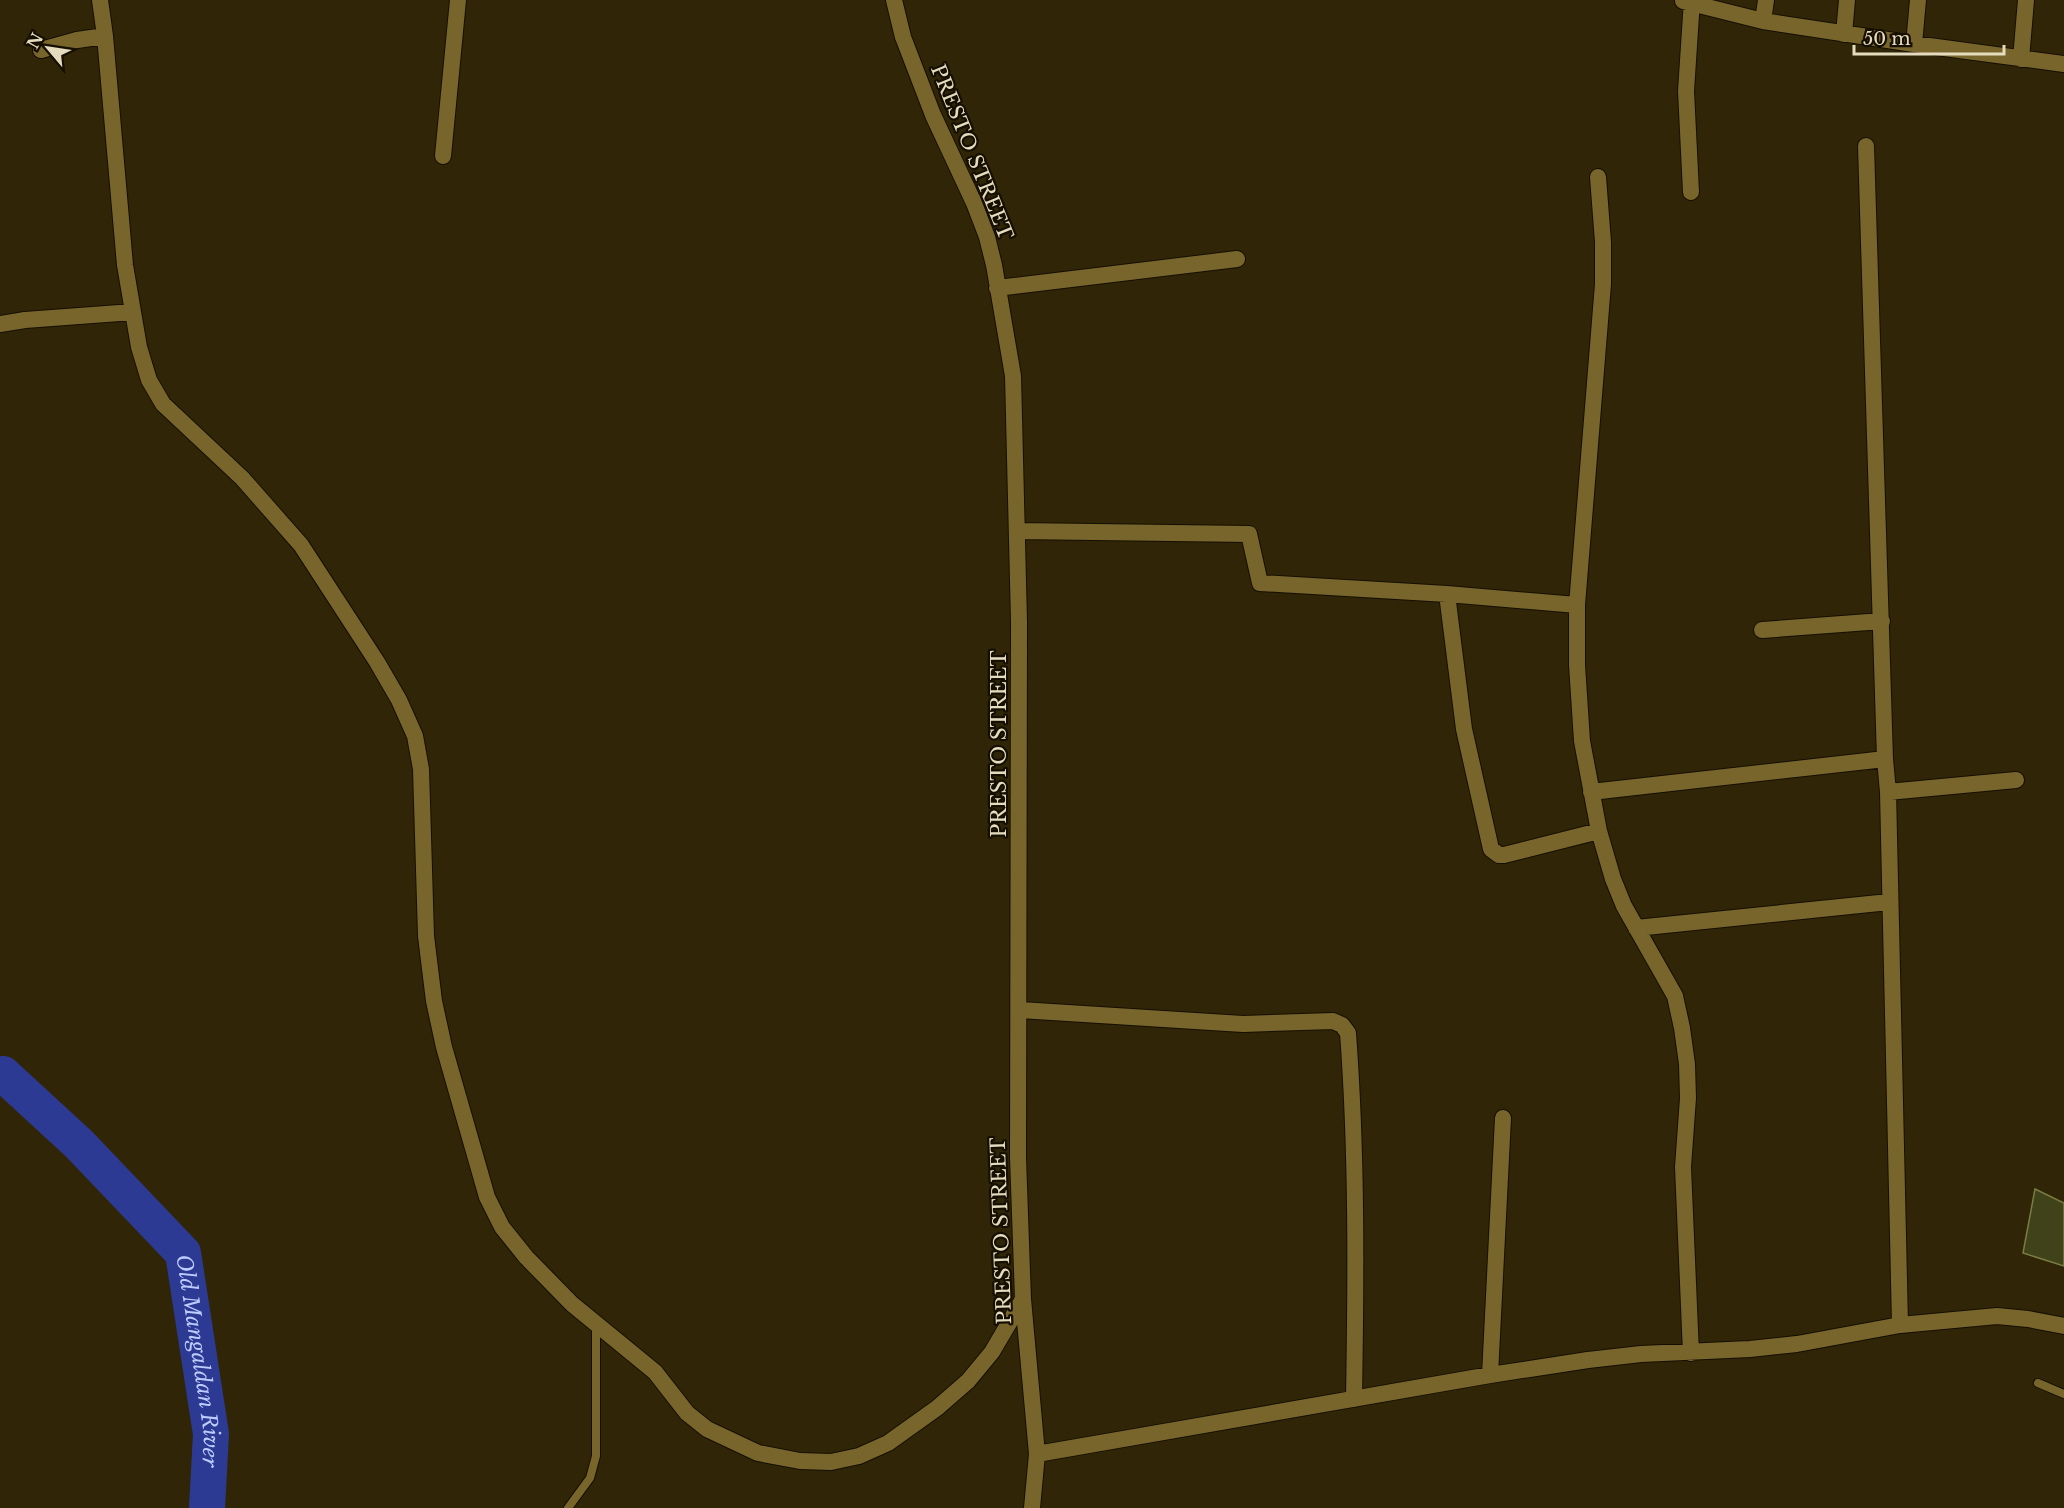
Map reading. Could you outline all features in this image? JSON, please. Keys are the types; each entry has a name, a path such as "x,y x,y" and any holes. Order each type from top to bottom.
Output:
{"street":[{"path":"100,0 124,254 139,347 149,380 163,404 242,478 301,545 377,662 416,736 421,769 426,936 434,1001 444,1047 487,1197 502,1227 526,1257 572,1304 656,1372 687,1413 707,1429 758,1453 800,1461 831,1462 860,1456 888,1443 937,1408 968,1381 992,1352 1023,1299"},
{"path":"443,156 458,0"},
{"name":"PRESTO STREET","path":"894,0 903,37 933,115 974,203 987,237 1013,376 1019,622 1018,1157 1023,1299 1037,1454 1032,1508"},
{"path":"1763,21 1766,0"},
{"path":"1844,34 1847,0"},
{"path":"1914,44 1918,0"},
{"path":"2021,59 2026,0"},
{"path":"1691,192 1686,91 1688,2 1763,21 2064,64"},
{"path":"41,50 77,40 105,36"},
{"path":"1866,146 1885,759 1888,792 1899,1325"},
{"path":"1598,177 1603,242 1603,284 1577,605 1577,665 1582,741 1599,831 1613,879 1624,906 1675,996 1687,1064 1688,1098 1683,1167 1691,1353"},
{"path":"997,288 1237,259"},
{"path":"0,324 134,312"},
{"path":"1017,531 1249,534 1260,583 1447,594 1577,605"},
{"path":"1447,594 1464,729 1491,849 1504,855 1599,831"},
{"path":"1762,630 1882,621"},
{"path":"1591,792 1885,759"},
{"path":"1888,792 2016,780"},
{"path":"1636,928 1889,902"},
{"path":"1020,1010 1243,1024 1333,1021 1345,1027 1348,1033 1351,1068 1354,1168 1356,1267 1354,1399"},
{"path":"1490,1375 1503,1118"},
{"path":"1037,1454 1490,1375 1641,1354 1691,1353 1797,1344 1899,1325 1997,1316 2064,1326"}],"lane":[{"path":"568,1508 590,1478 596,1456 596,1325"},
{"path":"2038,1383 2064,1394"}],"building":[{"path":"2035,1189 2064,1203 2064,1266 2023,1253"}],"waterway":[{"name":"Old Mangaldan River","path":"3,1074 79,1144 183,1253 211,1434 207,1508"}]}
